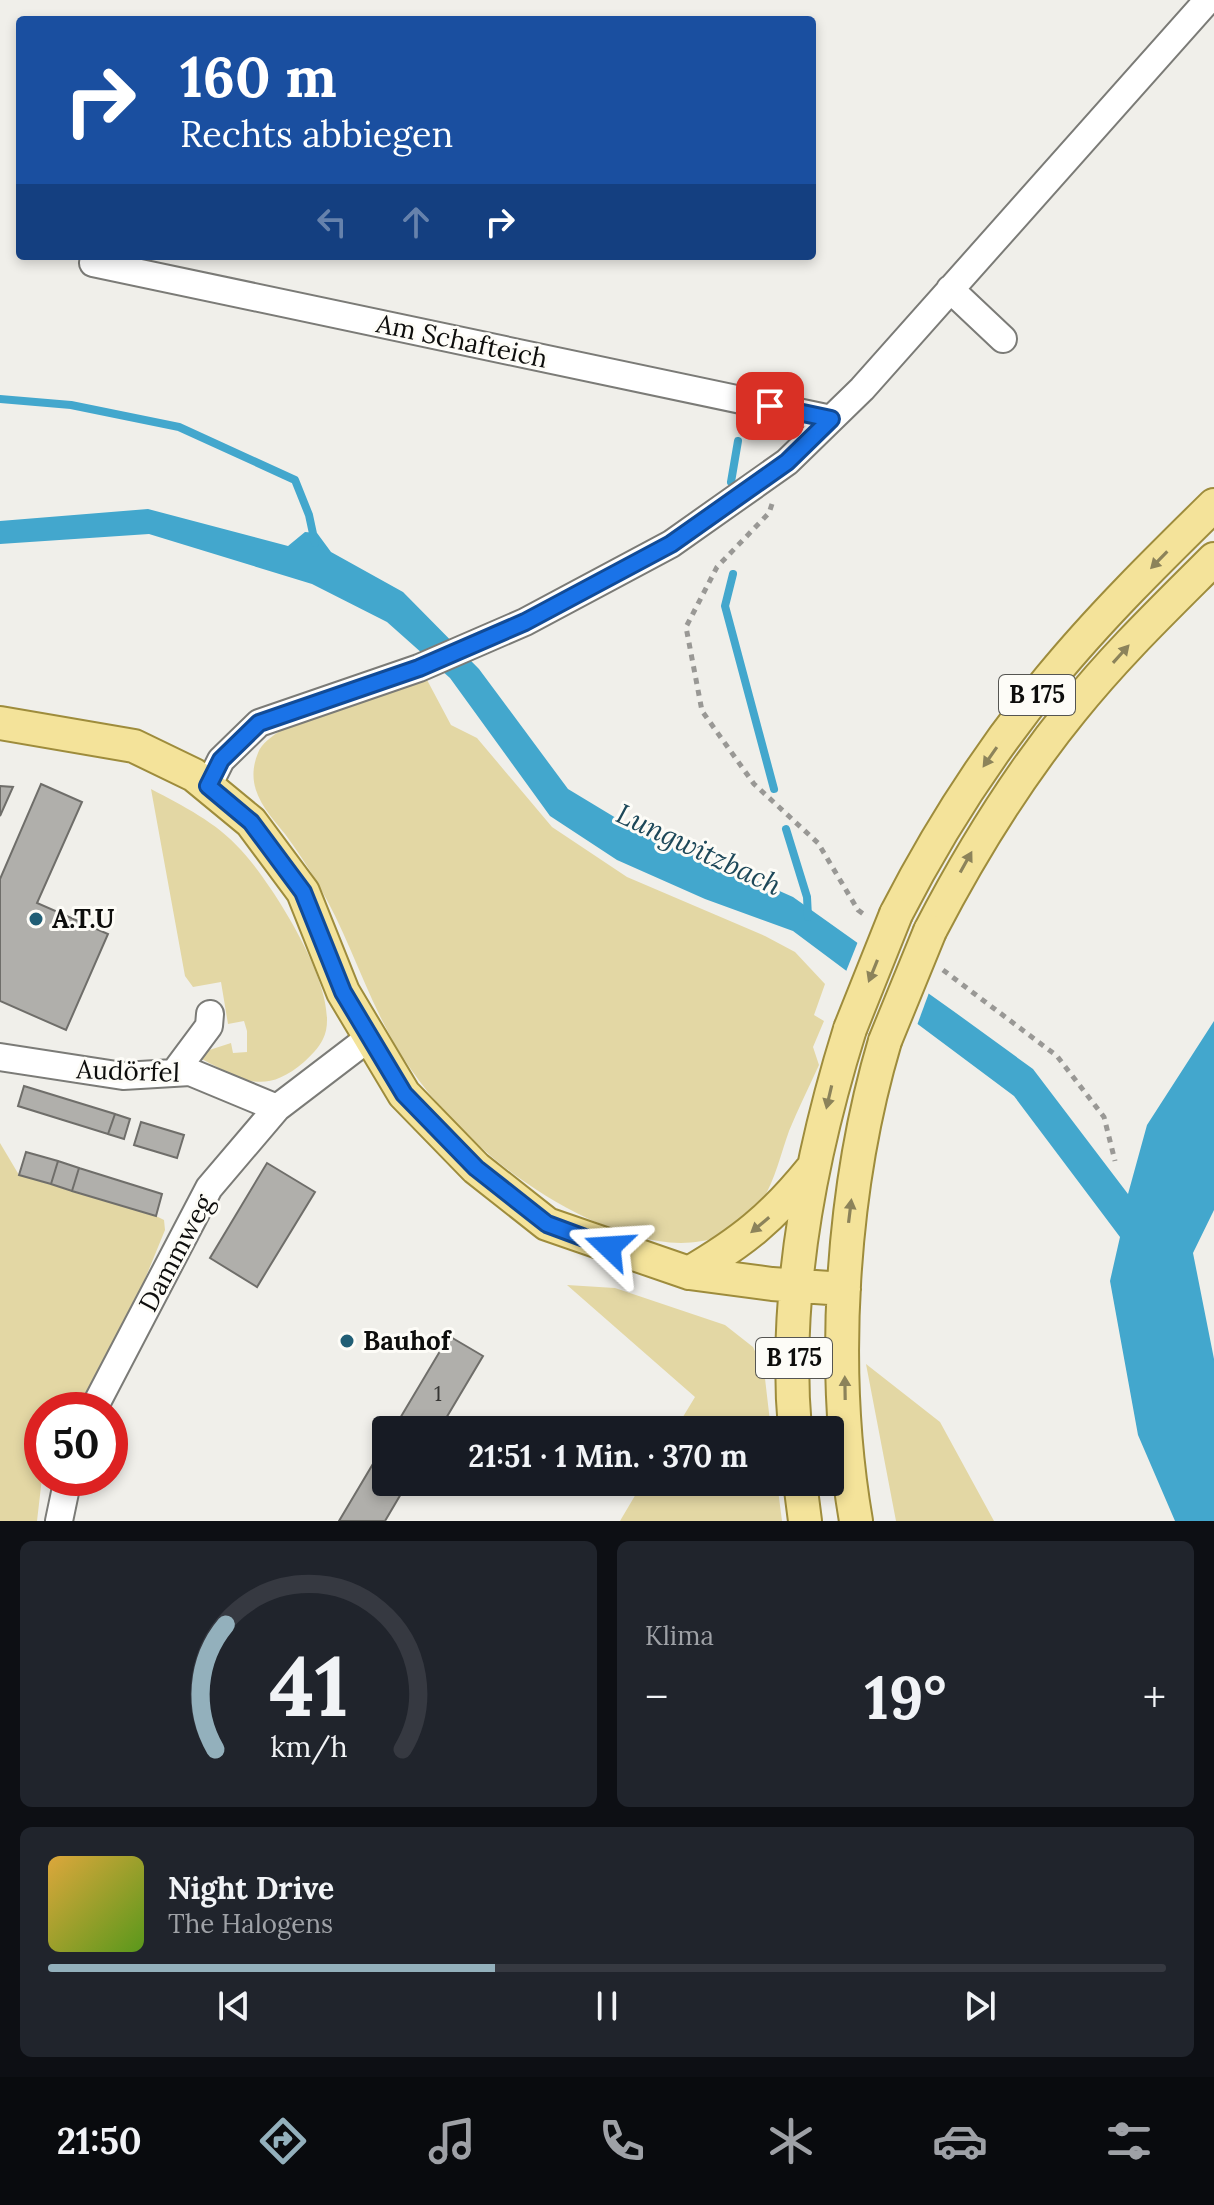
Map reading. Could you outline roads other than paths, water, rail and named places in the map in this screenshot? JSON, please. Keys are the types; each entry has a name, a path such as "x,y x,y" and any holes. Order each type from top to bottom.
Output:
{"main road":[{"name":"B 175","path":"795,1416 794,1336 803,1218 832,1086 884,916 975,779 1050,677 1160,558 1214,505"},
{"name":"B 175","path":"856,1521 850,1489 845,1411 844,1289 857,1155 885,1041 930,931 968,858 1018,781 1073,709 1136,637 1214,559"},
{"path":"0,723 134,746 194,775 251,822 303,892 343,992 404,1094 476,1168 547,1224 689,1273 797,1287 844,1289"},
{"path":"689,1273 731,1248 758,1227 781,1207 813,1167"},
{"path":"802,1496 805,1521"}],"street":[{"path":"208,786 221,760 259,723 419,668 525,622 671,544 787,462 862,389 1208,0"},
{"name":"Am Schafteich","path":"93,263 831,419"},
{"path":"950,289 1003,339"},
{"path":"174,1073 209,1026 210,1014"},
{"path":"277,1108 370,1037"},
{"name":"Audörfel","path":"0,1057 123,1076 190,1072 277,1108"},
{"name":"Dammweg","path":"102,1392 209,1188 277,1108"},
{"path":"59,1521 64,1496"}],"water":[{"path":"148,509 288,546 305,532 317,533 331,552 403,592 479,669 568,789 621,821 793,897 956,1013 1033,1069 1128,1194 1147,1125 1214,1021 1214,1210 1193,1253 1214,1359 1214,1521 1175,1521 1138,1435 1110,1281 1120,1237 1014,1096 793,931 705,899 617,860 550,816 450,678 387,622 312,584 149,534 0,544 0,521"}],"waterway":[{"path":"0,399 71,405 179,427 295,480 309,515 315,543"},
{"path":"731,482 738,441"},
{"path":"733,574 725,606 774,789"},
{"name":"Lungwitzbach","path":"786,829 807,897 808,917"}],"place":[{"name":"A.T.U","path":"36,919"},
{"name":"Bauhof","path":"347,1341"}]}
